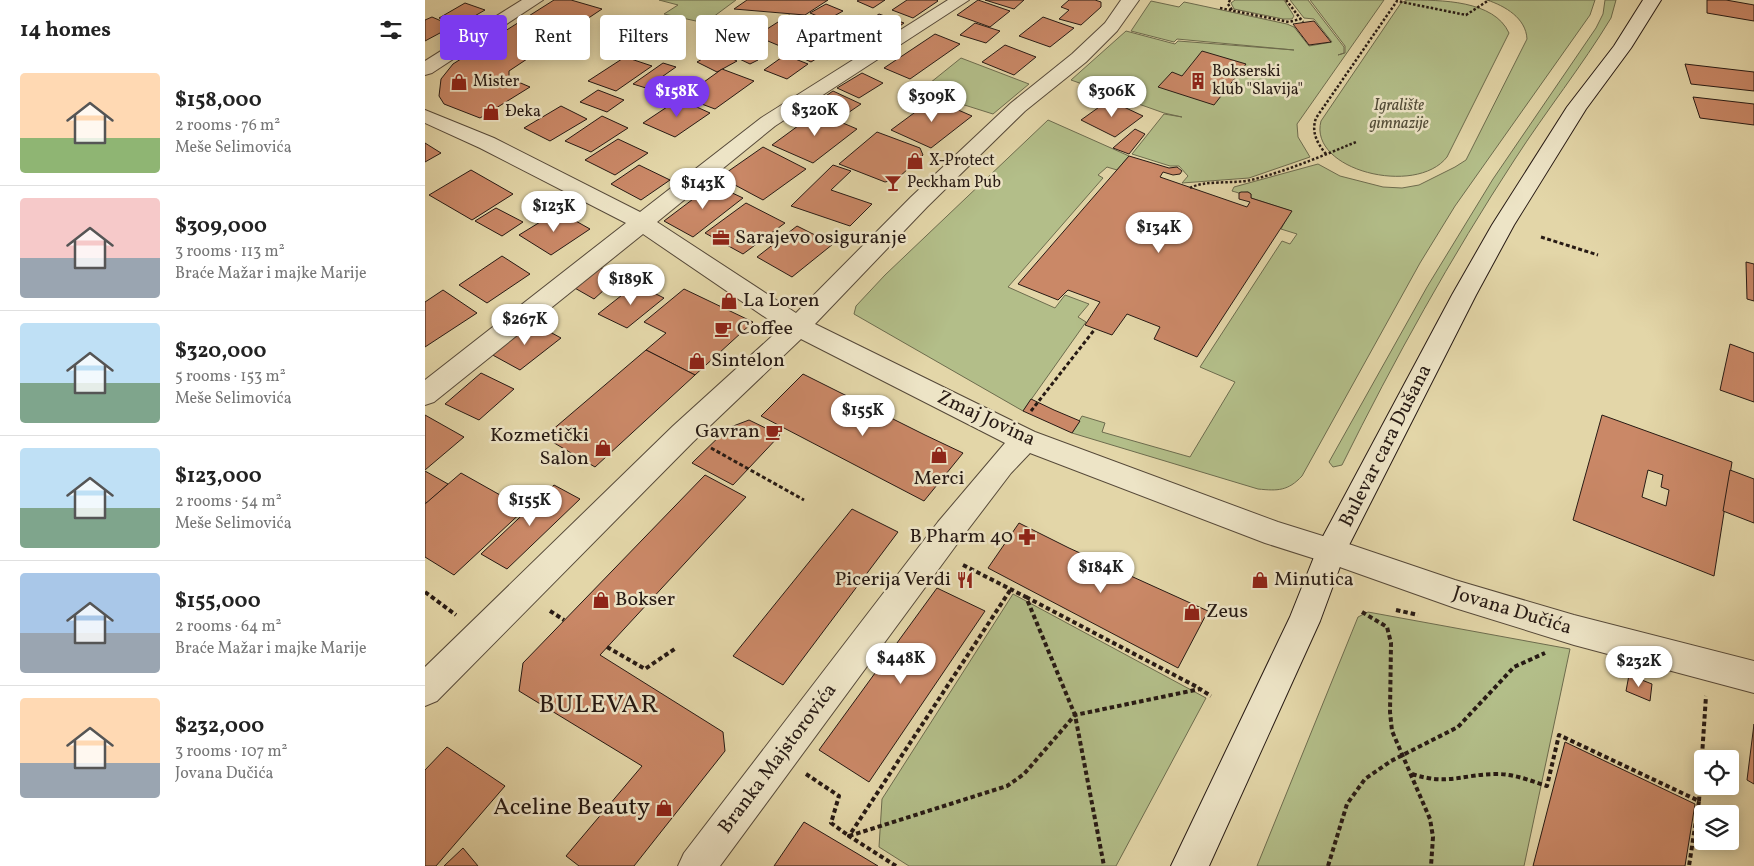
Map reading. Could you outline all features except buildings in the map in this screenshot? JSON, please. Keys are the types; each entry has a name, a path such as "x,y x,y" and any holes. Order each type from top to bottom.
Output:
{"street":[{"path":"425,69 534,0"},
{"path":"425,395 768,122 960,0"},
{"name":"Bulevar cara Dušana","path":"1622,48 1629,0"},
{"name":"Bulevar cara Dušana","path":"1190,866 1304,621 1331,551 1503,225 1577,107 1622,48 1652,0"},
{"path":"425,690 683,434 798,327 818,304 919,202 1018,107 1079,58 1111,27 1126,1"},
{"name":"Zmaj Jovina","path":"425,116 487,143 643,223 798,327 1276,534 1331,551"},
{"name":"Branka Majstorovića","path":"697,866 949,531 1001,465 1027,427"},
{"name":"Jovana Dučića","path":"1331,551 1455,594 1574,630 1754,677"}],"path":[{"path":"1231,0 1228,4 1233,10"},
{"path":"1286,0 1303,22"},
{"path":"1325,154 1319,148 1313,134 1312,127 1316,118 1397,1 1466,15 1489,0"},
{"path":"1220,8 1289,22 1300,19"},
{"path":"1190,188 1196,184 1223,185 1247,181 1284,170 1356,142"},
{"path":"1541,237 1598,255"},
{"path":"1027,427 1095,329"},
{"path":"703,444 804,500"},
{"path":"959,563 1211,696"},
{"path":"849,836 1011,589"},
{"path":"425,592 481,633"},
{"path":"1026,597 1075,715 1105,866"},
{"path":"543,607 564,620"},
{"path":"1362,612 1387,627 1391,643 1390,712 1392,731 1429,819 1433,837 1431,866"},
{"path":"607,647 645,669 675,648"},
{"path":"1328,866 1333,857 1346,805 1355,788 1385,764 1404,756 1457,727 1514,666 1526,660 1554,652"},
{"path":"849,836 1007,786 1024,774 1075,715 1200,689"},
{"path":"1689,866 1699,801 1706,689"},
{"path":"1411,774 1431,781 1443,782 1493,774 1519,777 1547,786 1559,735 1699,801"},
{"path":"802,772 833,790 839,796 839,805 831,818 831,823 897,866"}],"green space":[{"path":"659,0 736,0 716,15 696,15 696,21 686,19 686,15 664,14 678,5"},
{"path":"1235,0 1284,0 1294,16 1292,19 1283,19 1234,9 1231,3"},
{"path":"1290,0 1308,0 1344,47 1344,53 1338,55 1345,53 1345,46 1310,0 1384,0 1297,124 1298,137 1310,157 1249,178 1182,183 1188,176 1179,166 1170,166 1132,154 1164,114 1182,117 1164,113 1071,80 1126,31 1175,44 1178,41 1294,50 1177,39 1174,42 1131,31 1151,1 1179,7 1184,2 1287,24 1294,27 1309,46 1332,42 1314,19 1304,18"},
{"name":"Igralište gimnazije","path":"1407,0 1450,2 1479,8 1492,14 1502,22 1509,33 1447,157 1432,169 1412,175 1390,176 1367,172 1347,164 1331,153 1321,138 1321,121 1401,3"},
{"path":"1487,0 1595,0 1590,15 1455,206 1420,263 1302,476 1292,485 1282,489 1258,489 1072,433 1082,416 1105,423 1102,432 1190,457 1235,382 1200,367 1282,241 1290,244 1297,234 1281,229 1291,211 1251,198 1251,194 1248,192 1239,193 1232,191 1234,187 1318,164 1340,176 1383,187 1402,188 1419,185 1466,160 1527,39 1526,32 1519,19 1507,9"},
{"path":"1605,0 1616,0 1611,18 1527,141 1468,233 1424,309 1342,465 1333,467 1329,462 1427,287 1493,179 1596,28 1603,14"},
{"path":"961,58 1029,84 993,114 920,91"},
{"path":"1048,120 1129,156 1117,170 1107,167 1098,175 1103,178 1008,287 1055,308 1065,295 1089,304 1078,317 1086,322 1023,411 854,314 856,306 885,275"},
{"path":"1013,594 1206,698 1116,866 909,866 879,847 882,799"},
{"path":"1368,612 1570,649 1524,866 1257,866 1358,617"}],"place":[{"name":"Bokserski klub \"Slavija\"","path":"1198,81"},
{"name":"Mister","path":"459,82"},
{"name":"Đeka","path":"491,112"},
{"name":"X-Protect","path":"915,161"},
{"name":"Peckham Pub","path":"893,183"},
{"name":"Sarajevo osiguranje","path":"721,238"},
{"name":"La Loren","path":"729,301"},
{"name":"Coffee","path":"723,329"},
{"name":"Sintelon","path":"697,361"},
{"name":"Gavran","path":"774,432"},
{"name":"Kozmetički Salon","path":"603,448"},
{"name":"Merci","path":"939,455"},
{"name":"B Pharm 40","path":"1027,537"},
{"name":"Picerija Verdi","path":"965,580"},
{"name":"Minutica","path":"1260,580"},
{"name":"Bokser","path":"601,600"},
{"name":"Zeus","path":"1192,612"},
{"name":"Aceline Beauty","path":"664,808"}],"district":[{"name":"BULEVAR","path":"599,705"}]}
